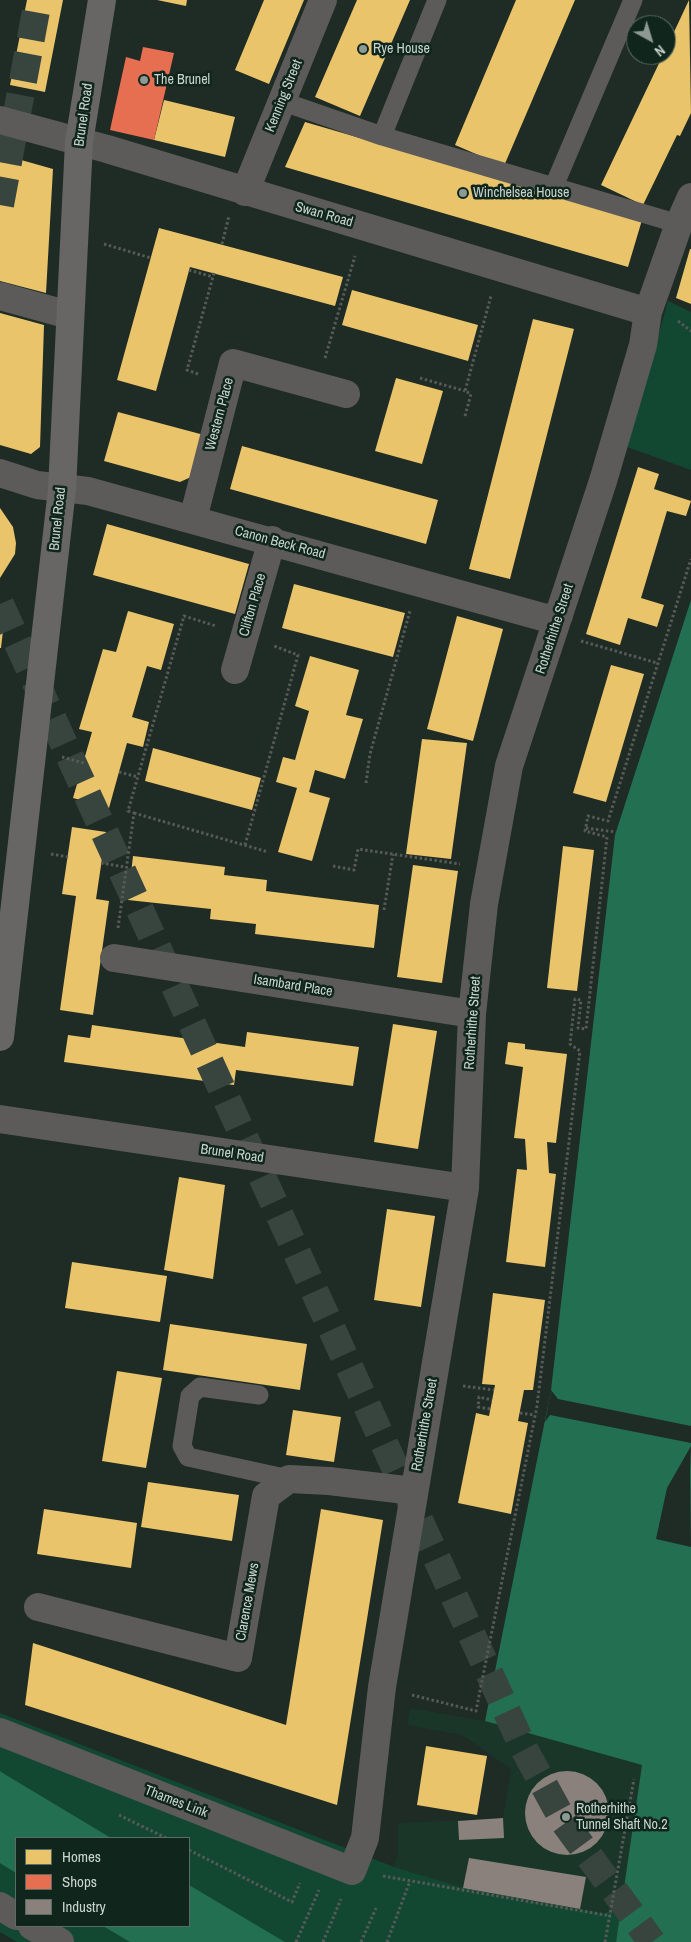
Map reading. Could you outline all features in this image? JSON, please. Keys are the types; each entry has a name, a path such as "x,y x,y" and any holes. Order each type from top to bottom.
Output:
{"main road":[{"name":"Brunel Road","path":"0,1037 4,954 62,489 69,315 79,142 102,0"}],"street":[{"name":"Kenning Street","path":"245,192 323,0"},
{"name":"Swan Road","path":"0,120 659,314"},
{"name":"Rotherhithe Street","path":"352,1871 365,1838 382,1687 465,1188 472,1014 484,904 509,766 557,625 639,360 659,314 679,224 691,197"},
{"path":"0,296 69,315"},
{"name":"Western Place","path":"193,519 233,363 346,394"},
{"name":"Canon Beck Road","path":"0,473 37,485 88,491 272,540 546,618 557,625"},
{"name":"Clifton Place","path":"234,670 272,540"},
{"name":"Isambard Place","path":"114,958 472,1014"},
{"name":"Brunel Road","path":"0,1120 465,1188"},
{"path":"289,1479 329,1481 414,1491"},
{"name":"Clarence Mews","path":"38,1607 238,1658 266,1496 289,1479"},
{"name":"Thames Link","path":"0,1732 352,1871"},
{"path":"0,1906 15,1915"},
{"path":"34,1927 60,1942"}],"lane":[{"path":"382,136 437,0"},
{"path":"554,186 633,0"},
{"path":"281,101 382,136 679,224"},
{"path":"259,1395 200,1387 190,1396 182,1446 188,1457 289,1479"}],"path":[{"path":"316,386 363,227"},
{"path":"101,243 151,258"},
{"path":"465,391 499,267"},
{"path":"189,270 213,275 187,370 228,383"},
{"path":"659,314 691,331"},
{"path":"420,378 471,394 465,416"},
{"path":"408,1694 476,1711 535,1415 580,1051 570,1044 575,999 581,1000 578,1028 586,1029 607,837 585,831 588,816 608,821 691,559"},
{"path":"366,783 370,754 419,582"},
{"path":"244,845 298,655 244,634 184,616 128,811 134,813 268,852"},
{"path":"557,625 657,663"},
{"path":"58,756 84,762"},
{"path":"119,772 138,777"},
{"path":"114,958 125,867 134,813"},
{"path":"586,828 616,832"},
{"path":"332,866 354,870 358,849 490,869"},
{"path":"46,853 68,857"},
{"path":"384,910 393,854"},
{"path":"102,863 125,867"},
{"path":"490,1409 478,1407 479,1397 492,1400"},
{"path":"520,1413 535,1415"},
{"path":"605,1942 634,1779"},
{"path":"190,1851 292,1902 301,1881"},
{"path":"352,1871 611,1916"},
{"path":"387,1942 410,1881"},
{"path":"296,1942 319,1889"},
{"path":"323,1942 340,1899"},
{"path":"361,1942 376,1908"}],"shaded area":[{"path":"668,301 691,312 691,470 627,447"},
{"path":"691,600 691,1942 616,1942 642,1765 485,1721 551,1390 615,835"},
{"path":"410,1708 485,1721 642,1765 621,1910 601,1913 463,1888 394,1867 398,1853 398,1823 503,1818 511,1769 462,1735 407,1725"},
{"path":"0,1713 394,1867 464,1888 601,1913 621,1910 616,1942 17,1942 0,1932"},
{"path":"0,1771 109,1837 15,1837 15,1872 0,1863"},
{"path":"190,1886 285,1942 130,1942 105,1927 190,1927"}],"pier":[{"path":"551,1390 558,1399 691,1426 691,1443 550,1415 545,1422"},
{"path":"691,1446 691,1547 656,1539 667,1488"}],"building: Homes":[{"path":"27,0 63,0 45,92 10,85"},
{"path":"157,0 187,0 186,6"},
{"path":"264,0 304,0 269,84 235,70"},
{"name":"Rye House","path":"357,0 410,0 360,116 315,97"},
{"path":"516,0 575,0 504,166 455,145"},
{"path":"689,0 691,113 680,136 677,135 643,205 601,185 658,65 676,65 676,28"},
{"path":"164,100 235,117 225,157 154,140"},
{"name":"Winchelsea House","path":"305,122 642,220 628,267 285,167"},
{"path":"0,154 53,169 46,293 0,281"},
{"path":"159,228 343,277 335,306 190,267 156,391 117,380"},
{"path":"691,249 691,304 676,298"},
{"path":"352,290 478,325 468,361 342,325"},
{"path":"0,313 44,325 40,447 31,454 0,445"},
{"path":"533,319 574,329 510,579 469,569"},
{"path":"396,378 443,391 422,464 375,451"},
{"path":"118,412 204,435 191,477 180,482 104,461"},
{"path":"242,446 438,500 426,544 230,489"},
{"path":"638,467 659,474 654,489 691,501 686,516 667,511 641,598 664,605 657,627 628,618 620,645 586,634"},
{"path":"0,508 13,527 16,543 15,554 0,578"},
{"path":"107,524 249,564 235,614 93,575"},
{"path":"294,584 405,613 393,657 282,628"},
{"path":"128,611 174,624 161,670 147,666 132,717 149,722 143,747 127,743 109,808 73,798 92,732 79,729 103,649 116,652"},
{"path":"457,616 503,629 473,741 427,729"},
{"path":"0,621 4,622 1,648 0,648"},
{"path":"310,656 359,670 346,715 363,719 345,779 315,770 309,792 330,798 312,861 278,852 297,788 276,782 283,757 295,760 309,711 295,706"},
{"path":"611,665 644,674 606,802 573,793"},
{"path":"422,739 467,743 451,859 406,854"},
{"path":"153,748 261,778 252,810 145,781"},
{"path":"72,827 106,832 96,899 109,901 93,1015 60,1010 76,896 62,894"},
{"path":"563,846 594,850 577,991 547,988"},
{"path":"133,856 225,867 224,875 267,880 266,891 379,905 374,948 255,934 256,924 210,919 211,909 128,900"},
{"path":"413,865 458,871 442,983 397,977"},
{"path":"393,1024 437,1031 418,1149 374,1142"},
{"path":"92,1025 245,1047 247,1032 359,1047 353,1086 236,1070 234,1085 64,1062 68,1035 90,1038"},
{"path":"508,1042 525,1044 525,1049 567,1054 556,1143 547,1142 549,1173 556,1174 545,1267 506,1262 517,1169 527,1170 525,1139 514,1138 523,1067 505,1064"},
{"path":"179,1177 225,1185 213,1279 164,1270"},
{"path":"387,1209 435,1216 421,1307 374,1300"},
{"path":"72,1262 167,1276 160,1322 65,1308"},
{"path":"493,1293 545,1300 533,1390 524,1390 518,1421 528,1423 511,1514 458,1503 476,1413 489,1416 495,1385 482,1384"},
{"path":"170,1324 307,1344 300,1390 163,1370"},
{"path":"117,1371 162,1378 146,1468 102,1461"},
{"path":"293,1410 341,1417 334,1462 286,1455"},
{"path":"148,1482 239,1495 232,1541 141,1527"},
{"path":"44,1509 137,1523 131,1568 37,1554"},
{"path":"321,1509 383,1520 337,1805 25,1705 33,1643 286,1725"},
{"path":"426,1746 487,1756 477,1815 417,1805"}],"building: Shops":[{"name":"The Brunel","path":"143,47 174,53 154,140 110,130 126,57 140,61"}],"building: Industry":[{"name":"Rotherhithe Tunnel Shaft No.2","path":"567,1771 583,1774 597,1783 606,1797 609,1813 606,1829 597,1843 583,1852 567,1855 551,1852 537,1843 528,1829 525,1813 528,1797 537,1783 551,1774"},
{"path":"503,1818 504,1838 459,1840 458,1821"},
{"path":"469,1858 586,1877 580,1909 463,1888"}],"tunnel":[{"path":"0,205 38,0"},
{"path":"0,604 523,1747 564,1822 652,1942"}],"place":[{"name":"Rye House","path":"363,49"},
{"name":"The Brunel","path":"144,80"},
{"name":"Winchelsea House","path":"463,193"},
{"name":"Rotherhithe Tunnel Shaft No.2","path":"566,1817"}]}
